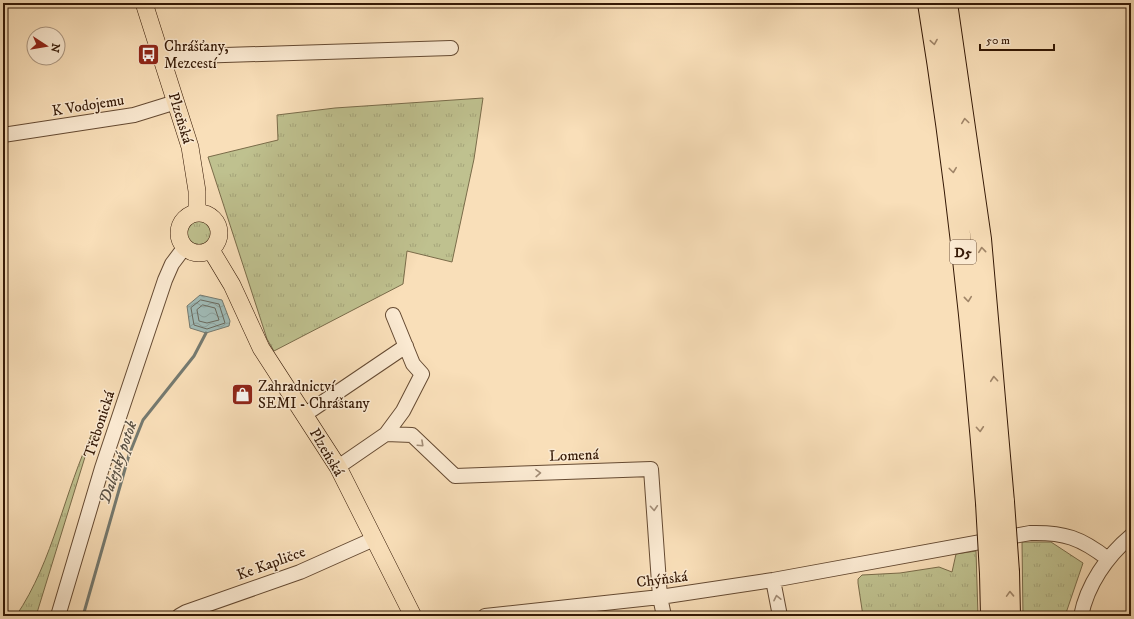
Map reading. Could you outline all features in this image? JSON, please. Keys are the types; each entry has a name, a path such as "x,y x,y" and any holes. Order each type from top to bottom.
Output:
{"highway":[{"name":"D5","path":"928,3 945,107 962,241 976,377 995,502"},
{"name":"D5","path":"946,3 963,106 980,239 999,573 1010,616"},
{"name":"D5","path":"991,616 999,573"}],"main road":[{"name":"Plzeňská","path":"144,3 190,148 197,191 197,213"},
{"path":"197,213 211,216 219,227 218,240 211,250 196,254 184,248 178,236 179,229 186,218 197,213"},
{"name":"Plzeňská","path":"211,250 232,285 261,348 338,468 413,616"}],"street":[{"path":"162,56 451,48"},
{"name":"K Vodojemu","path":"3,135 134,115 176,102"},
{"name":"Třebonická","path":"58,616 100,477 164,280 172,264 184,248"},
{"path":"338,468 386,434 403,412 422,374 413,364 393,315"},
{"path":"304,416 406,346"},
{"name":"Lomená","path":"386,434 412,435 455,476 651,469 660,597"},
{"name":"Chýňská","path":"485,616 660,597 773,580 1030,533 1042,532 1072,536 1095,549 1108,559"},
{"path":"1081,616 1090,590 1108,559 1131,536"},
{"name":"Ke Kapličce","path":"179,616 186,612 300,572 374,538"},
{"path":"773,580 780,616"},
{"path":"660,597 664,616"}],"green space":[{"path":"483,98 474,159 452,262 407,251 403,284 274,351 267,339 208,157 278,140 277,115 335,108"},
{"path":"199,219 209,223 213,233 209,243 199,247 189,243 185,233 189,223"},
{"path":"93,431 36,616 16,616 40,572 74,477"},
{"path":"1022,542 1051,542 1083,563 1065,616 1023,616"},
{"path":"976,551 978,616 863,616 858,583 858,579 862,575 900,573 939,567 952,572 956,554"}],"water":[{"path":"200,295 222,300 230,321 229,326 206,333 190,328 187,306"}],"waterway":[{"name":"Dalejský potok","path":"83,616 129,455 143,420 194,356 206,333"}],"place":[{"name":"Chrášťany, Mezcestí","path":"148,55"},
{"name":"Zahradnictví SEMI - Chráštany","path":"243,395"}]}
